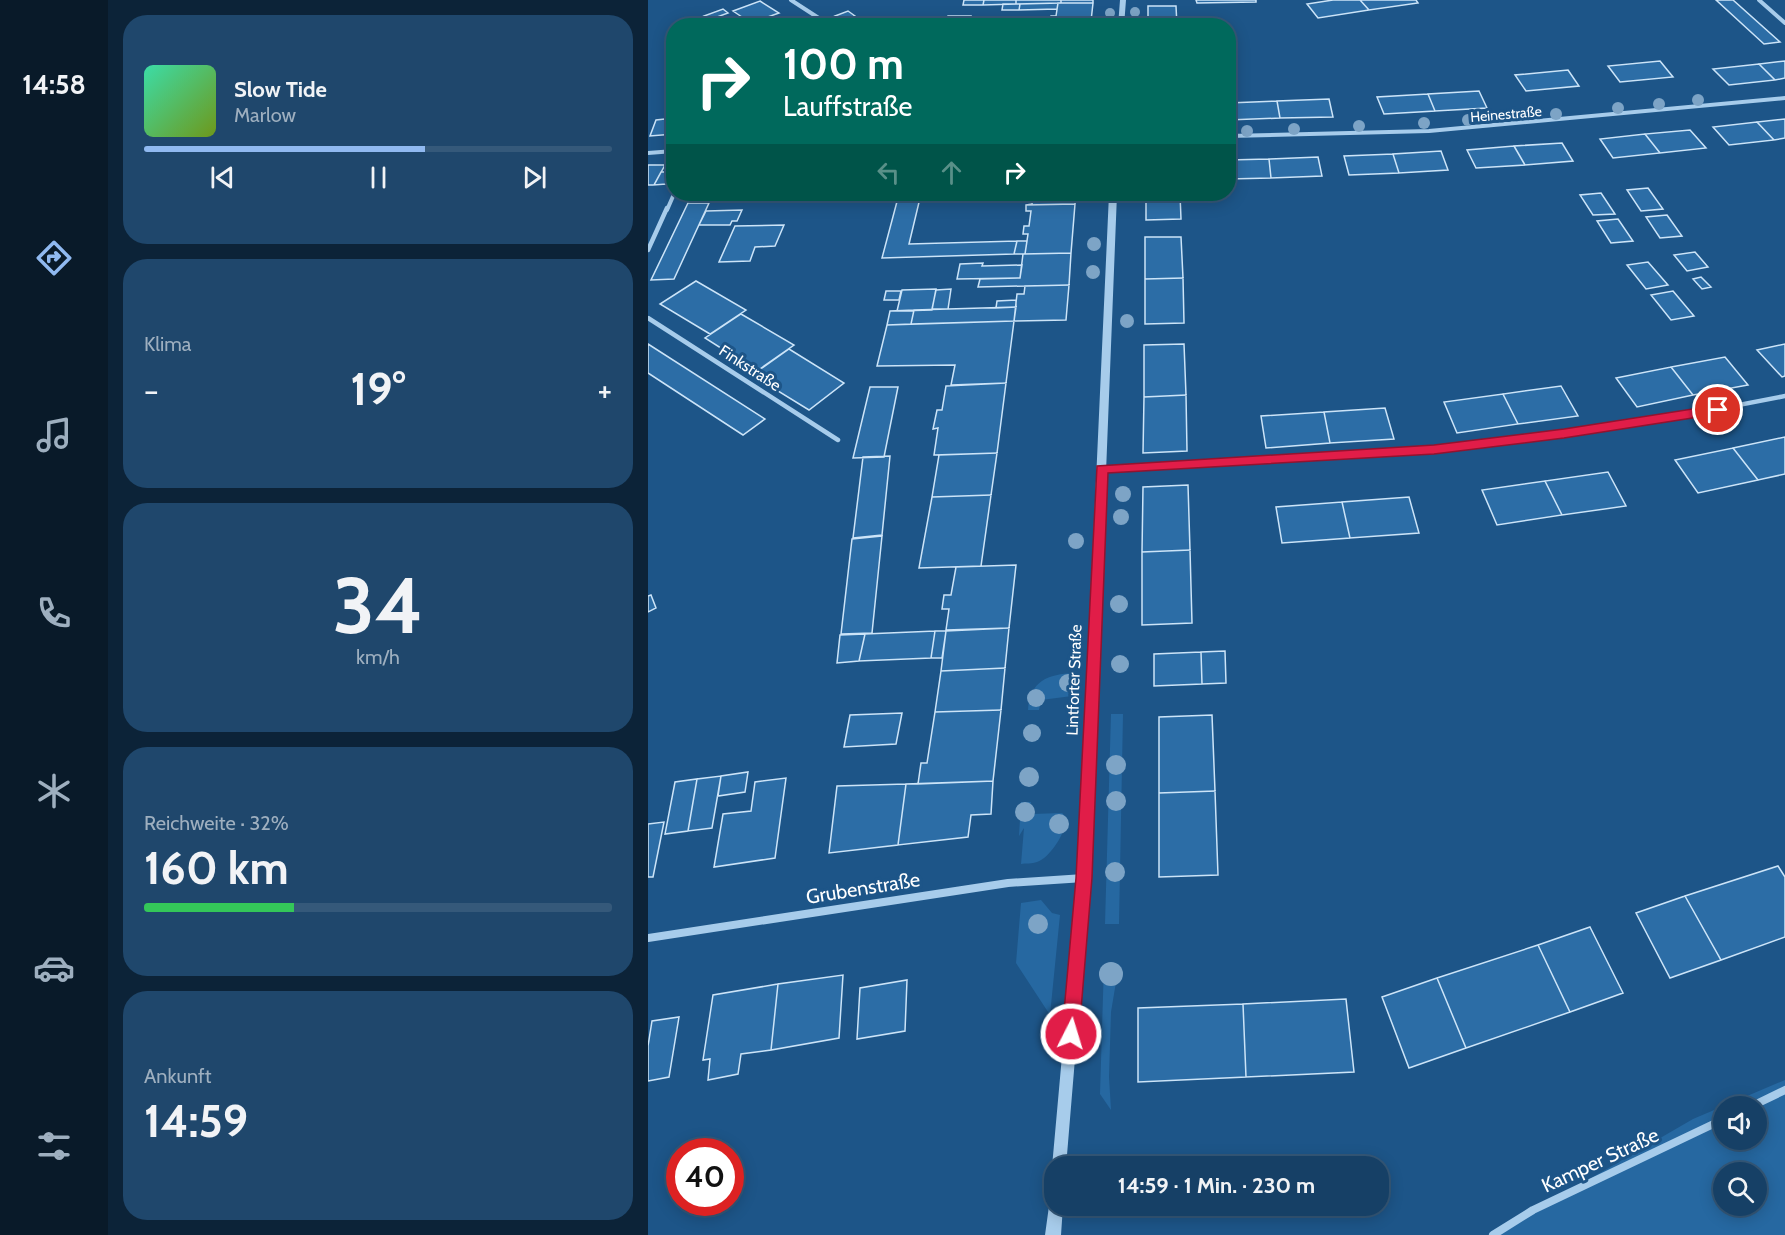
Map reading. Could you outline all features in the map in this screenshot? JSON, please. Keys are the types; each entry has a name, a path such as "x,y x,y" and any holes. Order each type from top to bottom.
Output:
{"street":[{"path":"791,0 819,18"},
{"path":"1122,18 1123,0"},
{"path":"1759,0 1785,23"},
{"name":"Heinestraße","path":"1236,136 1429,132 1785,98"},
{"path":"648,153 666,152"},
{"path":"648,250 671,201"},
{"name":"Lintforter Straße","path":"1060,1156 1084,878 1113,201"},
{"name":"Finkstraße","path":"648,318 838,440"},
{"path":"1102,469 1434,450 1597,429 1784,398"},
{"name":"Grubenstraße","path":"648,938 1008,883 1084,878"},
{"path":"1767,1099 1785,1090"},
{"name":"Kamper Straße","path":"1493,1235 1533,1210 1713,1124"},
{"path":"1053,1235 1055,1216"}],"shaded area":[{"path":"1074,673 1072,696 1041,700 1039,710 1028,710 1032,692 1042,681 1056,675"},
{"path":"1111,714 1123,714 1119,924 1105,924"},
{"path":"1021,802 1031,802 1032,814 1062,813 1067,818 1064,830 1056,844 1042,860 1035,863 1021,864 1024,828 1019,836"},
{"path":"1041,900 1052,913 1060,915 1050,1015 1016,963 1021,903"},
{"path":"1104,964 1119,964 1111,1012 1109,1077 1111,1110 1100,1094"},
{"path":"1785,1080 1785,1235 1493,1235 1693,1119 1713,1111 1713,1150 1767,1150 1767,1096 1747,1096"}],"building":[{"path":"964,0 984,0 983,5 963,5"},
{"path":"984,0 1016,0 1016,4 983,5"},
{"path":"1016,0 1061,0 1061,3 1016,4"},
{"path":"1061,0 1093,0 1093,3 1061,3"},
{"path":"1196,0 1256,0 1256,2 1197,3"},
{"path":"1333,0 1360,0 1369,10 1318,18 1307,4"},
{"path":"1360,0 1416,0 1418,3 1369,10"},
{"path":"1716,0 1733,0 1780,42 1764,44"},
{"path":"760,1 779,13 765,18 744,18 733,11"},
{"path":"1058,3 1093,3 1091,18 1051,18 1056,16"},
{"path":"1058,3 1057,9 1019,10 1020,4"},
{"path":"1003,4 1020,4 1019,10 1002,10"},
{"path":"1148,6 1176,6 1177,18 1148,18"},
{"path":"723,9 728,13 714,18 704,16"},
{"path":"848,11 855,16 838,18 835,16"},
{"path":"948,16 971,16 971,18 948,18"},
{"path":"1660,61 1673,77 1620,82 1608,66"},
{"path":"1785,61 1785,78 1775,80 1759,64"},
{"path":"1759,64 1775,80 1729,85 1713,69"},
{"path":"1568,70 1579,86 1526,91 1515,75"},
{"path":"1479,91 1487,108 1435,111 1428,94"},
{"path":"1428,94 1435,111 1384,114 1377,97"},
{"path":"1329,99 1333,117 1280,118 1277,101"},
{"path":"1277,101 1280,118 1236,120 1236,103"},
{"path":"666,119 666,135 650,136 656,120"},
{"path":"1785,119 1785,138 1774,140 1757,122"},
{"path":"1757,122 1774,140 1729,145 1713,127"},
{"path":"1690,130 1706,148 1660,153 1645,134"},
{"path":"1645,134 1660,153 1613,158 1600,139"},
{"path":"1562,143 1573,161 1525,165 1514,146"},
{"path":"1514,146 1525,165 1476,168 1467,150"},
{"path":"1441,151 1448,170 1399,173 1393,154"},
{"path":"1393,154 1399,173 1349,175 1344,156"},
{"path":"1318,157 1322,176 1271,178 1269,159"},
{"path":"1269,159 1271,178 1236,179 1236,160"},
{"path":"648,165 665,165 654,185 648,185"},
{"path":"661,172 666,172 666,184 654,185"},
{"path":"1648,188 1663,209 1641,211 1627,190"},
{"path":"1601,193 1615,214 1593,215 1580,195"},
{"path":"897,201 919,201 909,244 1017,241 1014,254 882,258"},
{"path":"1032,201 1075,201 1075,204 1026,205 1032,204"},
{"path":"1146,201 1180,201 1181,219 1146,220"},
{"path":"688,203 709,203 674,279 651,280"},
{"path":"1075,204 1071,253 1025,254 1028,234 1023,234 1024,226 1029,226 1031,211 1026,211 1026,205"},
{"path":"742,210 737,221 732,221 730,225 699,225 706,211"},
{"path":"1667,215 1682,236 1660,238 1646,217"},
{"path":"1618,219 1633,241 1611,243 1597,221"},
{"path":"784,225 775,246 755,247 750,261 719,262 735,226"},
{"path":"1145,237 1181,237 1183,278 1145,279"},
{"path":"1017,241 1027,241 1025,254 1014,254"},
{"path":"1695,252 1708,267 1687,271 1674,255"},
{"path":"1071,253 1069,285 978,287 980,279 1020,278 1023,254"},
{"path":"1648,262 1668,285 1646,289 1627,265"},
{"path":"983,263 982,266 1022,265 1020,278 957,279 960,264"},
{"path":"1701,277 1711,287 1702,289 1693,279"},
{"path":"1183,278 1184,323 1145,324 1145,279"},
{"path":"696,281 746,310 710,334 660,304"},
{"path":"1069,285 1066,320 1014,321 1017,294 1024,294 1025,286"},
{"path":"936,289 932,310 897,311 902,290"},
{"path":"951,289 948,309 932,309 936,290"},
{"path":"886,291 901,291 899,300 884,300"},
{"path":"1673,291 1694,316 1671,320 1651,295"},
{"path":"1016,300 1016,307 996,308 997,301"},
{"path":"1016,307 1014,321 911,324 914,310"},
{"path":"914,310 911,324 887,325 890,311"},
{"path":"741,314 794,345 757,371 705,338"},
{"path":"1014,321 1006,383 951,385 955,365 877,366 887,325"},
{"path":"648,344 765,419 743,435 648,373"},
{"path":"1184,344 1186,395 1144,397 1144,345"},
{"path":"1785,344 1785,376 1782,377 1757,350"},
{"path":"789,349 844,383 809,410 752,375"},
{"path":"1725,357 1748,385 1693,395 1671,367"},
{"path":"1671,367 1693,395 1637,407 1616,378"},
{"path":"1006,383 997,453 934,455 938,428 933,429 937,410 942,410 946,386"},
{"path":"1561,386 1578,416 1518,424 1503,394"},
{"path":"870,387 898,387 884,457 853,458"},
{"path":"1503,394 1518,424 1457,433 1444,402"},
{"path":"1186,395 1187,451 1143,453 1144,397"},
{"path":"1385,408 1394,439 1330,443 1324,412"},
{"path":"1324,412 1330,443 1266,448 1261,416"},
{"path":"1785,437 1785,474 1758,480 1733,448"},
{"path":"1733,448 1758,480 1698,493 1675,460"},
{"path":"997,453 991,495 932,497 939,455"},
{"path":"890,456 882,535 853,538 863,457"},
{"path":"1608,472 1626,506 1562,515 1545,481"},
{"path":"1545,481 1562,515 1497,525 1482,490"},
{"path":"1188,485 1190,550 1142,552 1143,487"},
{"path":"991,495 981,566 919,568 932,497"},
{"path":"1409,497 1419,533 1350,538 1342,502"},
{"path":"1342,502 1350,538 1282,543 1276,507"},
{"path":"882,536 872,633 841,634 852,539"},
{"path":"1190,550 1192,623 1142,625 1142,552"},
{"path":"1016,565 1009,628 946,630 949,609 942,609 944,595 951,595 956,567"},
{"path":"651,595 656,608 648,612 648,596"},
{"path":"1009,628 1005,668 941,671 946,631"},
{"path":"935,631 946,631 942,658 931,658"},
{"path":"935,631 931,658 859,661 865,634"},
{"path":"865,634 859,661 837,663 840,635"},
{"path":"1225,651 1226,683 1202,684 1201,652"},
{"path":"1201,652 1202,684 1154,686 1154,654"},
{"path":"1005,668 1001,710 935,712 941,671"},
{"path":"1001,710 993,781 918,784 921,763 927,763 935,712"},
{"path":"902,713 896,744 844,747 850,715"},
{"path":"1212,715 1215,791 1159,793 1159,717"},
{"path":"748,772 745,792 718,796 721,776"},
{"path":"721,776 712,828 688,831 697,779"},
{"path":"786,778 775,858 714,867 723,814 751,811 755,782"},
{"path":"697,779 688,831 665,834 675,782"},
{"path":"993,781 991,814 971,815 968,837 898,845 906,784"},
{"path":"906,784 898,845 829,853 837,786"},
{"path":"1215,791 1218,875 1159,877 1159,793"},
{"path":"664,822 653,877 648,877 648,824"},
{"path":"1778,866 1785,877 1785,937 1721,960 1685,896"},
{"path":"1685,896 1721,960 1670,978 1636,913"},
{"path":"1590,927 1623,993 1570,1012 1538,945"},
{"path":"1538,945 1570,1012 1466,1048 1437,978"},
{"path":"843,975 839,1038 771,1050 778,984"},
{"path":"1437,978 1466,1048 1409,1068 1382,997"},
{"path":"907,980 905,1031 857,1039 860,988"},
{"path":"778,984 771,1050 741,1054 738,1074 708,1080 710,1059 703,1060 713,995"},
{"path":"1346,999 1354,1072 1246,1077 1243,1004"},
{"path":"1243,1004 1246,1077 1138,1082 1138,1008"},
{"path":"679,1017 669,1077 648,1081 648,1046 652,1021"}],"route":[{"path":"1071,1034 1084,878 1102,469 1434,450 1564,434 1718,410"}]}
